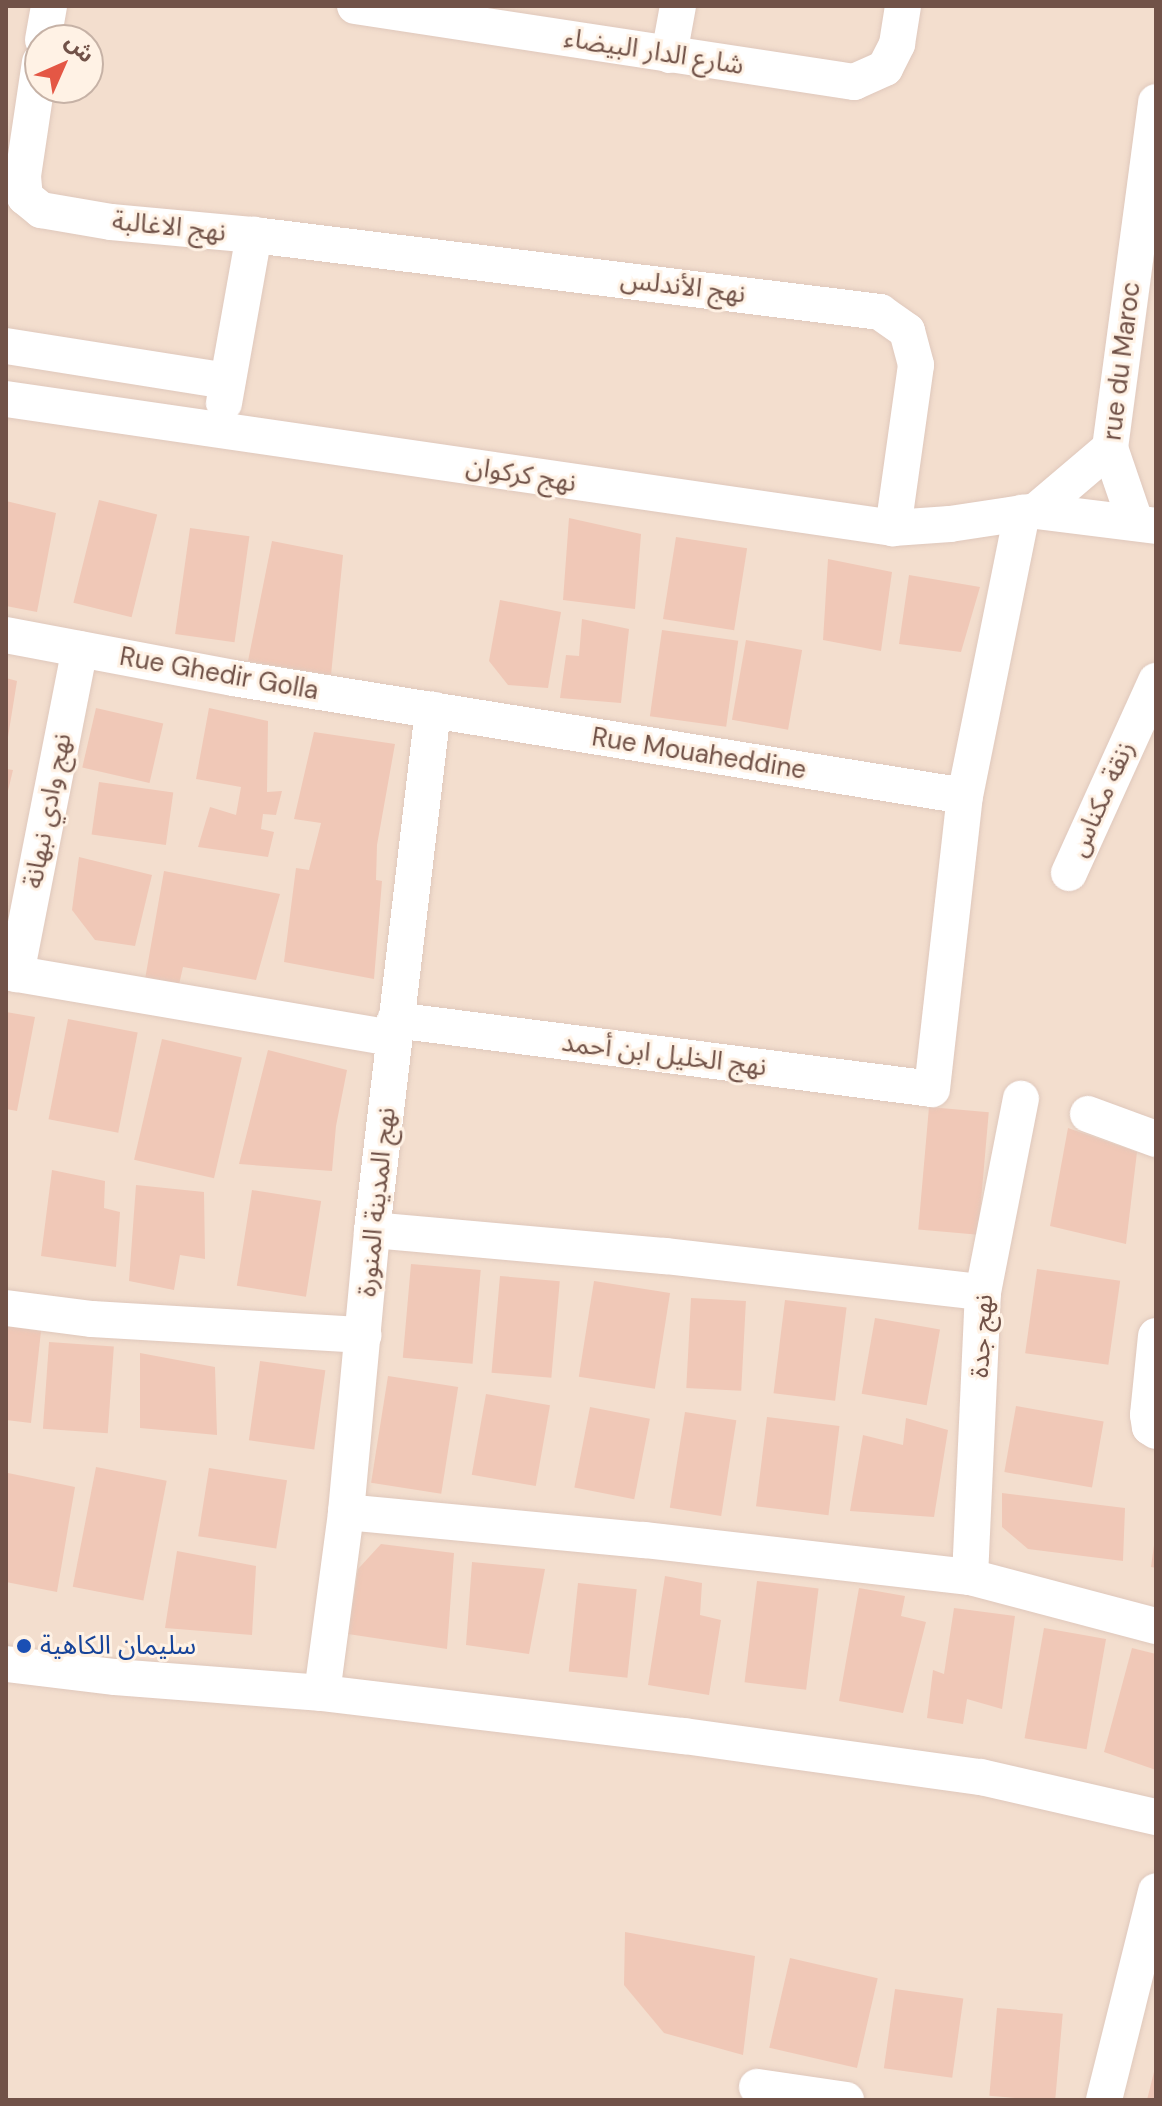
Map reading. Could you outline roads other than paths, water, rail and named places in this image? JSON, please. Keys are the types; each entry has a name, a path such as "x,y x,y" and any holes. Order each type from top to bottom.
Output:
{"street":[{"name":"شارع الدار البيضاء","path":"355,6 430,12 669,55 854,82 885,68 897,44 903,6"},
{"path":"669,55 678,6"},
{"name":"rue du Maroc","path":"1145,524 1110,448 1156,102"},
{"name":"نهج الاغالبة","path":"34,104 23,176 25,197 41,210 111,222 254,235 219,432"},
{"name":"نهج الأندلس","path":"254,235 880,312 907,331 916,365 893,528"},
{"path":"6,346 227,381"},
{"name":"نهج كركوان","path":"6,399 893,528 1029,512"},
{"path":"965,796 1029,512 1110,448"},
{"name":"rue du Maroc","path":"1029,512 1145,524"},
{"name":"Rue Ghedir Golla","path":"6,635 233,678 433,710"},
{"name":"نهج وادي نبهانة","path":"11,973 80,649"},
{"name":"زنقة مكناس","path":"1069,873 1156,681"},
{"name":"Rue Mouaheddine","path":"433,710 965,796"},
{"name":"نهج المدينة المنورة","path":"322,1693 346,1512 372,1230 433,710"},
{"name":"نهج الخليل ابن أحمد","path":"11,973 394,1029 932,1089 965,796"},
{"name":"نهج جدة","path":"970,1577 983,1292 1021,1099"},
{"path":"1088,1114 1156,1139"},
{"path":"372,1230 665,1256 983,1292"},
{"path":"6,1308 92,1319 364,1335"},
{"path":"1156,1336 1148,1415 1150,1427 1156,1431"},
{"path":"346,1512 644,1540 970,1577 1156,1626"},
{"path":"6,1664 322,1693 684,1736 981,1777 1156,1817"},
{"path":"1104,2100 1156,1891"},
{"path":"757,2087 846,2100"}],"place":[{"name":"سليمان الكاهية","path":"24,1646"}]}
